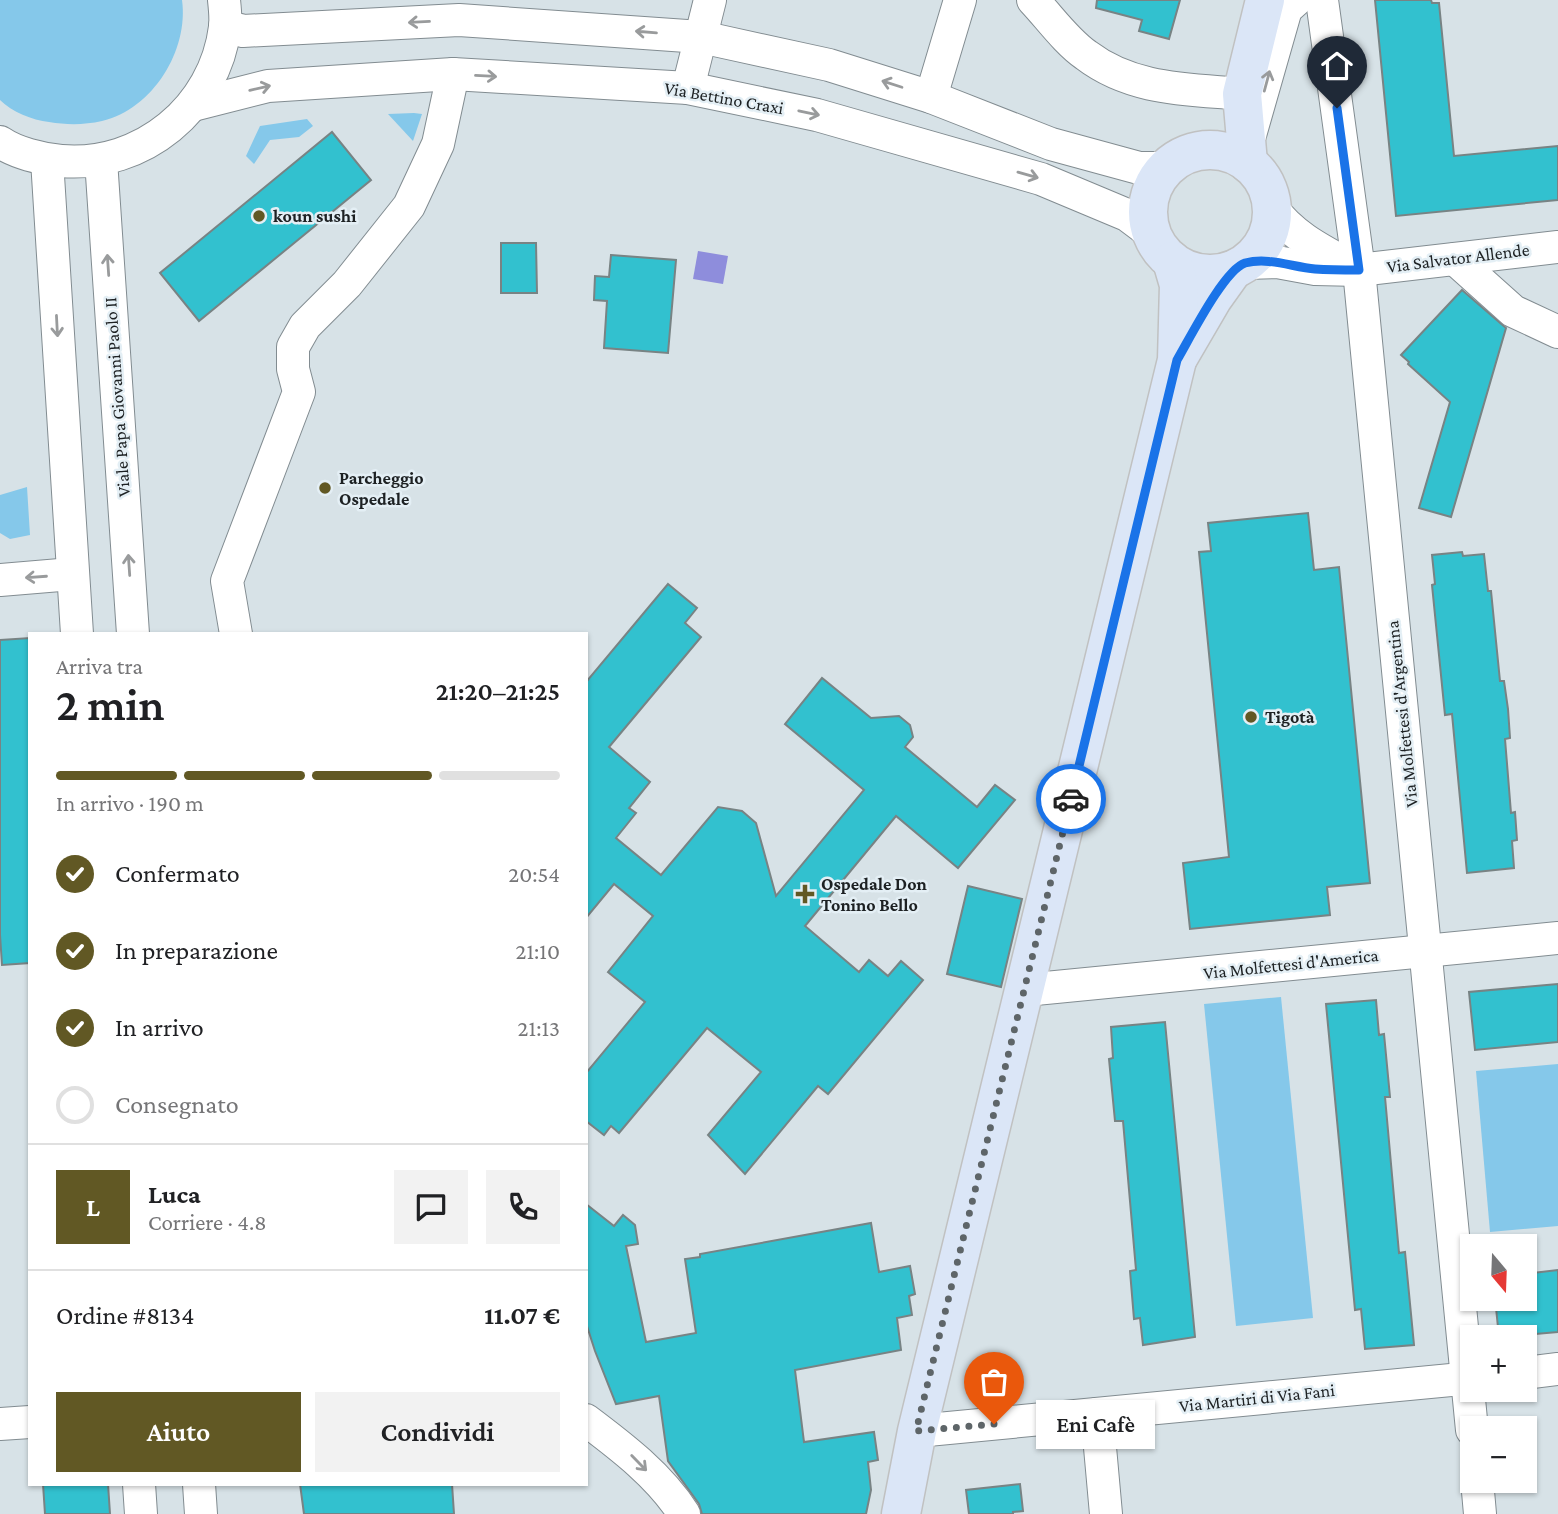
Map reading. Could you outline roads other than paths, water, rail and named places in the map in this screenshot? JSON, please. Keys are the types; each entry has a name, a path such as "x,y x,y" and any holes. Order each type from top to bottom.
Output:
{"main road":[{"path":"1177,360 1213,298 1264,243 1270,226 1272,208 1268,191 1247,155 1242,94 1265,0"},
{"path":"901,1514 916,1431 1177,360 1179,285 1148,216 1149,198 1156,182 1182,160 1242,94"},
{"path":"1182,160 1215,150 1232,155 1247,155"},
{"path":"1161,247 1187,270 1204,274 1222,273 1240,266"}],"street":[{"path":"688,88 710,0"},
{"path":"930,97 960,0"},
{"path":"1033,0 1084,54 1118,76 1155,86 1242,94"},
{"path":"1247,155 1286,9 1296,0"},
{"name":"Via Molfettesi d'Argentina","path":"1322,0 1359,270 1464,1325"},
{"path":"225,13 243,31 461,10 701,37 830,65 930,97 1051,144 1139,168 1182,160"},
{"path":"0,142 47,160 74,162 101,160 136,149 167,131 193,105 215,68 225,13"},
{"path":"236,632 227,580 299,392 293,369 293,347 305,326 347,284 409,206 438,144 453,74"},
{"name":"Via Bettino Craxi","path":"193,105 268,86 453,74 688,88 817,115 1041,179 1127,215 1161,247"},
{"path":"47,160 77,632"},
{"name":"Viale Papa Giovanni Paolo II","path":"101,160 133,632"},
{"path":"1272,208 1282,222 1297,235 1359,270"},
{"name":"Via Salvator Allende","path":"1240,266 1277,262 1315,269 1359,270 1558,247"},
{"path":"1455,259 1513,311 1558,332"},
{"path":"0,580 72,575"},
{"name":"Via Molfettesi d'America","path":"1025,990 1558,938"},
{"path":"1537,1371 1558,1369"},
{"name":"Via Martiri di Via Fani","path":"916,1431 1460,1379"},
{"path":"1097,1414 1106,1514"},
{"path":"588,1421 629,1452 674,1499 684,1514"},
{"path":"0,1424 28,1422"},
{"path":"139,1486 141,1514"},
{"path":"199,1486 201,1514"},
{"path":"1478,1493 1480,1514"}],"place":[{"name":"koun sushi","path":"259,216"},
{"name":"Parcheggio Ospedale","path":"325,488"},
{"name":"Tigotà","path":"1251,717"},
{"name":"Ospedale Don Tonino Bello","path":"805,894"},
{"name":"Eni Cafè","path":"994,1424"}]}
